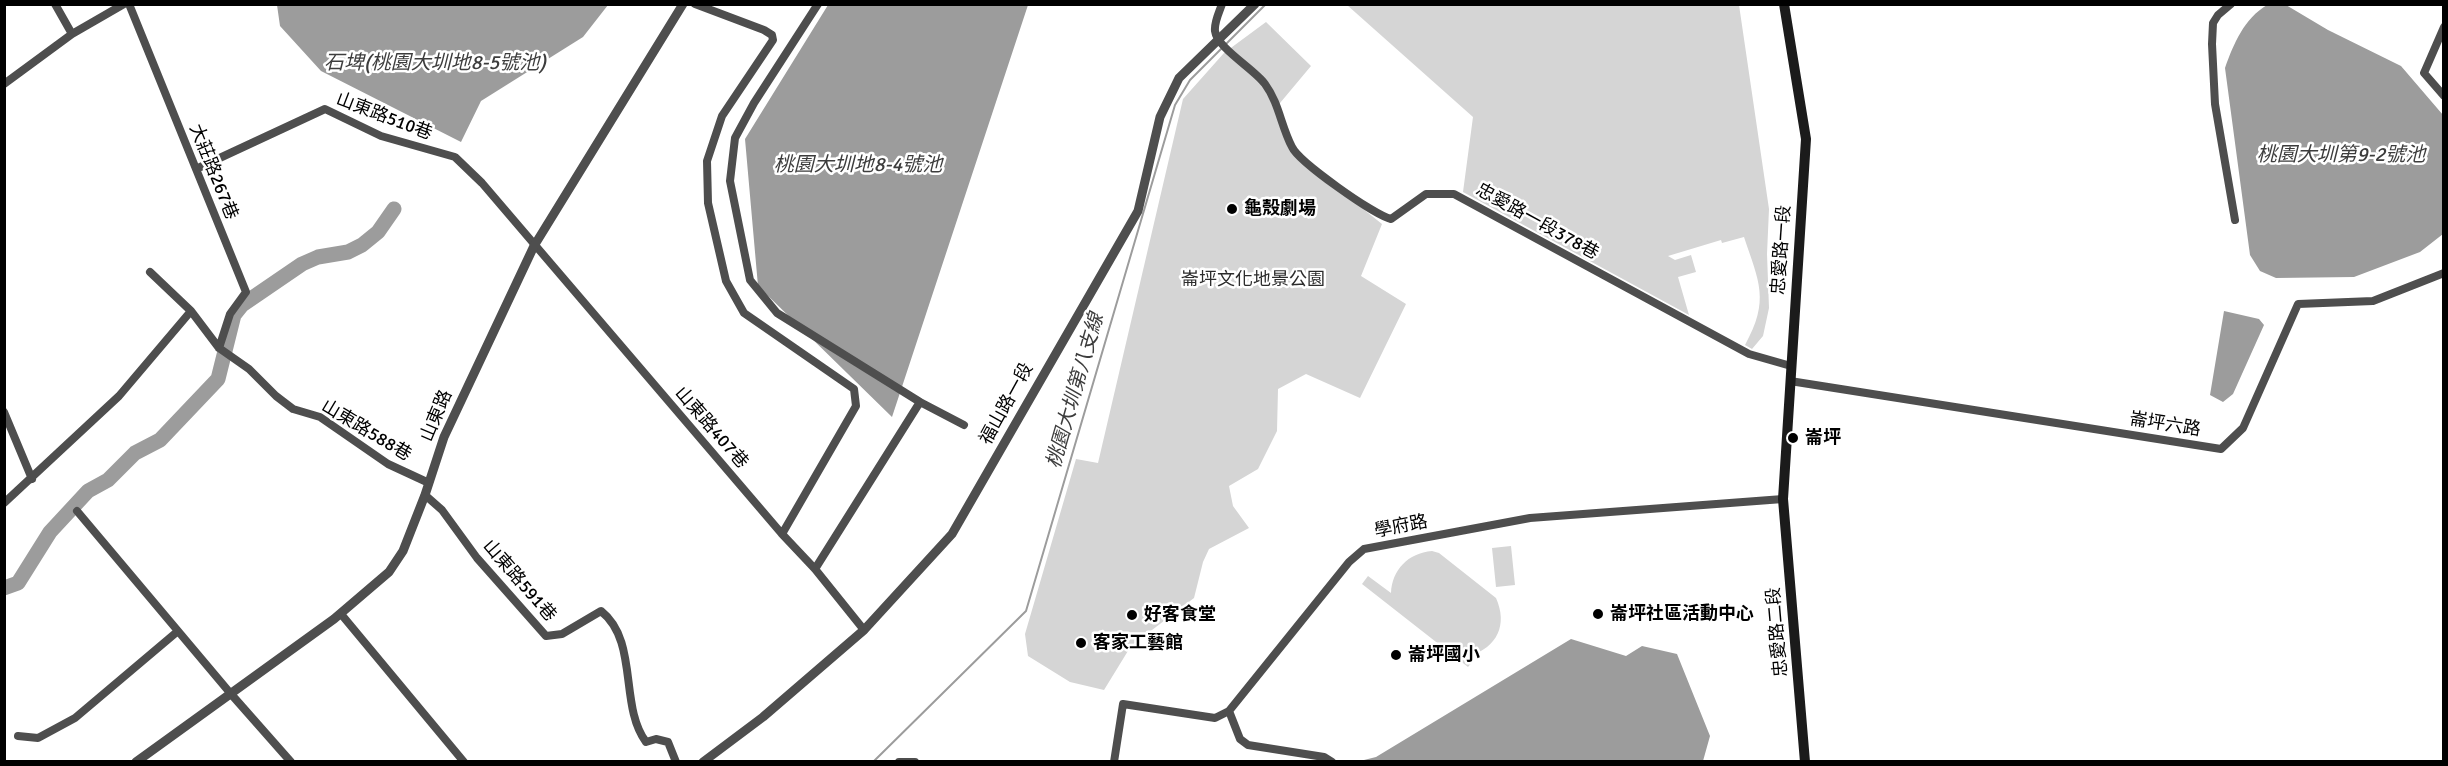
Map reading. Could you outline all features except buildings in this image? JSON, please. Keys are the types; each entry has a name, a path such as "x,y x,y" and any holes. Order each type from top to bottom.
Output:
{"main road":[{"name":"忠愛路一段","path":"1783,500 1806,139 1784,4"},
{"name":"忠愛路二段","path":"1783,500 1804,762"}],"street":[{"path":"55,4 72,34"},
{"path":"4,84 72,34 124,4"},
{"name":"大莊路267巷","path":"129,4 246,292 230,314 219,348"},
{"name":"山東路","path":"136,762 341,614 389,572 403,551 444,437 534,246 683,4"},
{"path":"695,4 764,30 772,35 773,40 722,116 707,161 708,203 726,281 744,313 854,389 856,406 782,534"},
{"path":"818,4 754,103 735,138 730,181 750,280 777,313 920,402 964,425"},
{"path":"1222,4 1215,22 1222,44"},
{"name":"福山路一段","path":"703,762 763,717 864,630 952,534 1138,211 1145,191 1160,117 1179,78 1222,44 1256,4"},
{"path":"2231,4 2218,15 2213,23 2212,44 2216,104 2235,220"},
{"path":"2444,27 2424,73 2444,96"},
{"name":"忠愛路一段378巷","path":"1222,44 1264,82 1276,101 1293,149 1357,201 1381,216 1391,219 1426,194 1454,194 1749,354 1791,366"},
{"name":"山東路510巷","path":"196,169 325,109 381,135 455,157 482,183 534,246"},
{"name":"山東路407巷","path":"534,246 782,534 815,569 864,630"},
{"name":"山東路588巷","path":"150,272 191,310 208,329 219,348 293,409 320,417 388,464 429,483"},
{"name":"崙坪六路","path":"1790,381 2221,449 2243,428 2298,304 2373,301 2444,273"},
{"path":"4,503 119,396 191,310"},
{"path":"815,569 920,402"},
{"path":"4,412 32,479"},
{"name":"山東路591巷","path":"425,495 442,510 477,558 546,636 562,634 601,611 610,618 623,654 637,730 646,742 656,739 668,742 676,762"},
{"name":"學府路","path":"1229,711 1349,562 1364,549 1530,518 1783,500"},
{"path":"77,511 291,762"},
{"path":"341,614 464,762"},
{"path":"18,736 38,738 75,718 178,630"},
{"path":"1114,762 1123,704 1215,718 1229,711 1240,739 1248,745 1324,757 1332,762"},
{"path":"899,762 915,762"}],"green space":[{"path":"1347,5 1739,5 1769,209 1767,254 1769,308 1763,336 1752,349 1745,345 1758,315 1760,303 1758,279 1744,237 1722,243 1721,240 1668,256 1675,260 1691,255 1696,272 1678,277 1689,315 1463,192 1473,117"},
{"name":"崙坪文化地景公園","path":"1266,22 1311,66 1275,109 1289,150 1382,224 1361,276 1406,304 1360,398 1306,374 1278,389 1277,431 1258,469 1229,486 1233,506 1249,528 1209,549 1203,562 1194,598 1131,646 1104,690 1070,682 1028,656 1025,634 1076,459 1098,463 1183,99 1224,53"},
{"path":"1511,546 1515,585 1496,587 1492,548"},
{"path":"1432,551 1439,553 1496,598 1501,617 1498,634 1487,647 1470,656 1474,660 1468,667 1362,584 1368,576 1391,593 1394,577 1403,564 1416,555"}],"water":[{"name":"石埤(桃園大圳地8-5號池)","path":"277,4 608,5 583,37 481,101 461,142 321,71 280,26"},
{"name":"桃園大圳地8-4號池","path":"828,5 1028,5 892,417 758,286 745,139"},
{"name":"桃園大圳第9-2號池","path":"2267,5 2286,5 2328,30 2401,66 2443,115 2443,234 2420,252 2354,277 2276,278 2260,271 2250,255 2225,68 2246,24"},
{"path":"2224,311 2259,319 2264,325 2233,394 2223,402 2210,395"},
{"path":"1571,639 1626,656 1642,646 1677,654 1710,736 1703,761 1360,761 1376,757"}],"waterway":[{"name":"桃園大圳第八支線","path":"873,762 1026,611 1175,105 1190,80 1266,4"},
{"path":"4,588 18,583 50,532 88,491 108,480 135,453 160,440 218,379 234,315 242,305 302,264 318,257 348,252 362,245 378,232 394,209"}],"place":[{"name":"龜殼劇場","path":"1232,209"},
{"name":"崙坪","path":"1793,438"},
{"name":"崙坪社區活動中心","path":"1598,614"},
{"name":"好客食堂","path":"1132,615"},
{"name":"客家工藝館","path":"1081,643"},
{"name":"崙坪國小","path":"1396,655"}]}
